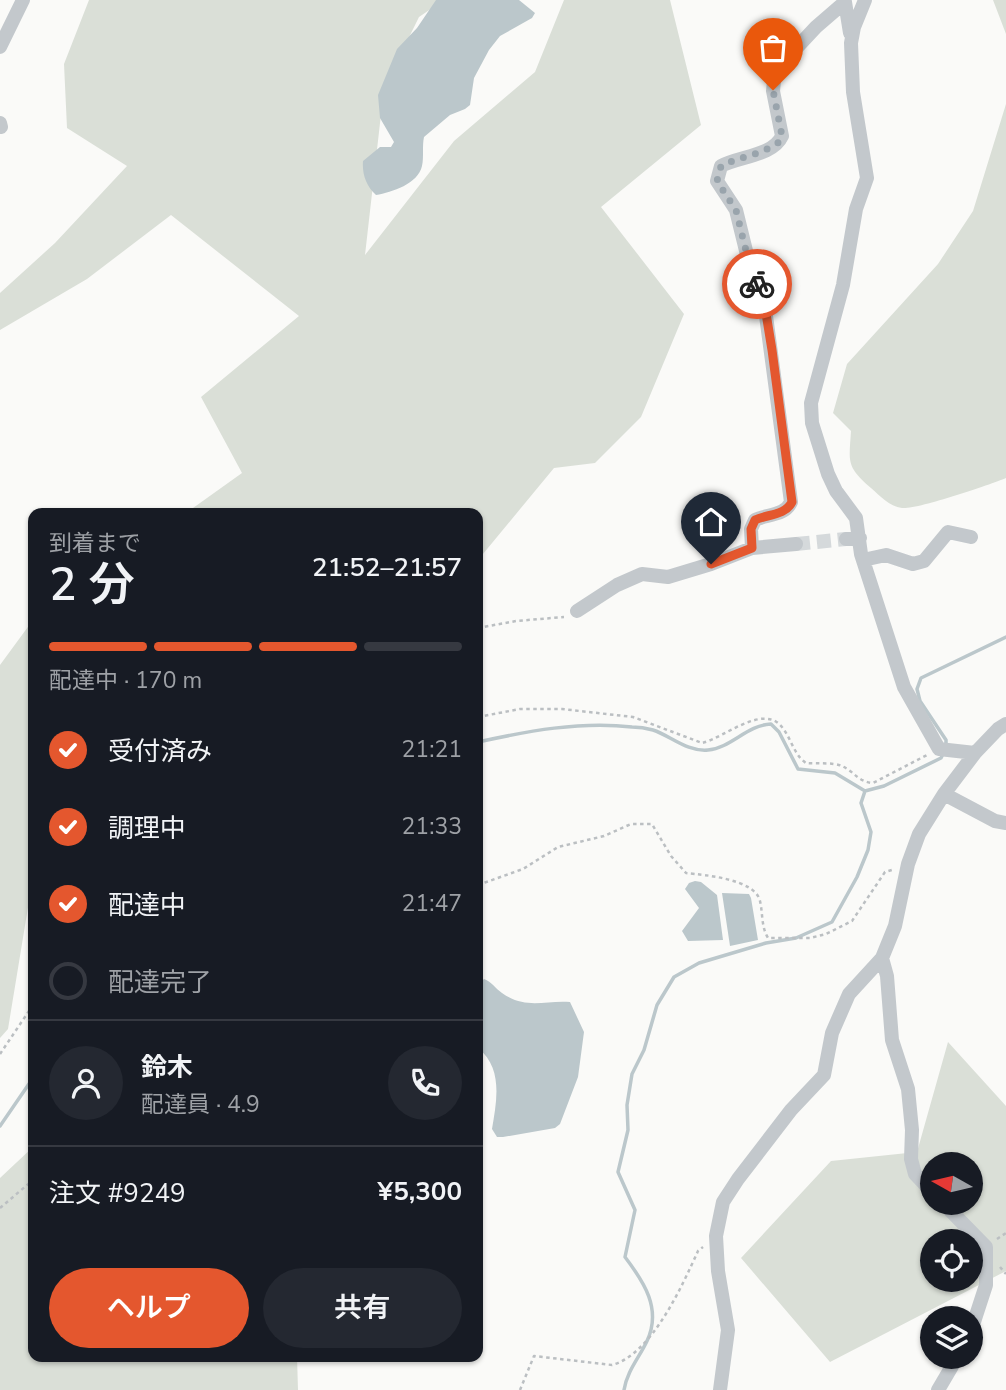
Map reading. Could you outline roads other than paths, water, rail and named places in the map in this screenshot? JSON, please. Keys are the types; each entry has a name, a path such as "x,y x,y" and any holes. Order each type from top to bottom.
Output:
{"street":[{"path":"0,47 23,0"},
{"path":"851,43 854,27 865,0"},
{"path":"752,548 751,529 755,520 782,513 792,502 764,301 750,267 736,210 717,181 721,166 733,159 760,153 779,142 782,136 773,90 775,71 816,27 845,2 851,43 853,92 867,178 856,209 843,285 811,403 812,423 828,474 836,491 856,518 853,539 863,560 904,687 939,749 975,753"},
{"path":"863,560 886,555 913,564 924,561 948,532 971,537"},
{"path":"577,611 617,585 642,574 667,577 689,572 752,548 796,544"},
{"path":"720,1390 728,1330 718,1270 716,1236 723,1202 791,1110 824,1075 832,1033 849,994 882,958 895,926 908,864 919,834 944,794 975,753 1006,724"},
{"path":"944,794 995,821 1006,823"},
{"path":"882,958 887,976 892,1040 908,1089 912,1130 911,1159 915,1174 920,1179"},
{"path":"955,1215 986,1247 986,1285 979,1306"},
{"path":"938,1390 950,1369"}],"waterway":[{"path":"946,747 946,740 920,701 917,689 921,678 1006,637"},
{"path":"483,741 554,728 613,725 650,729 693,749 708,750 724,745 754,728 771,724 779,732 798,769 835,773 865,791 884,786 941,758 943,754"},
{"path":"624,1390 630,1371 647,1341 653,1318 649,1296 625,1257 635,1210 618,1172 628,1130 627,1105 632,1074 644,1050 657,1005 674,977 699,963 766,943 796,938 832,922 857,877 868,850 871,832 861,803 865,791"},
{"path":"0,1126 28,1085"}],"tunnel":[{"path":"796,544 846,539"}]}
